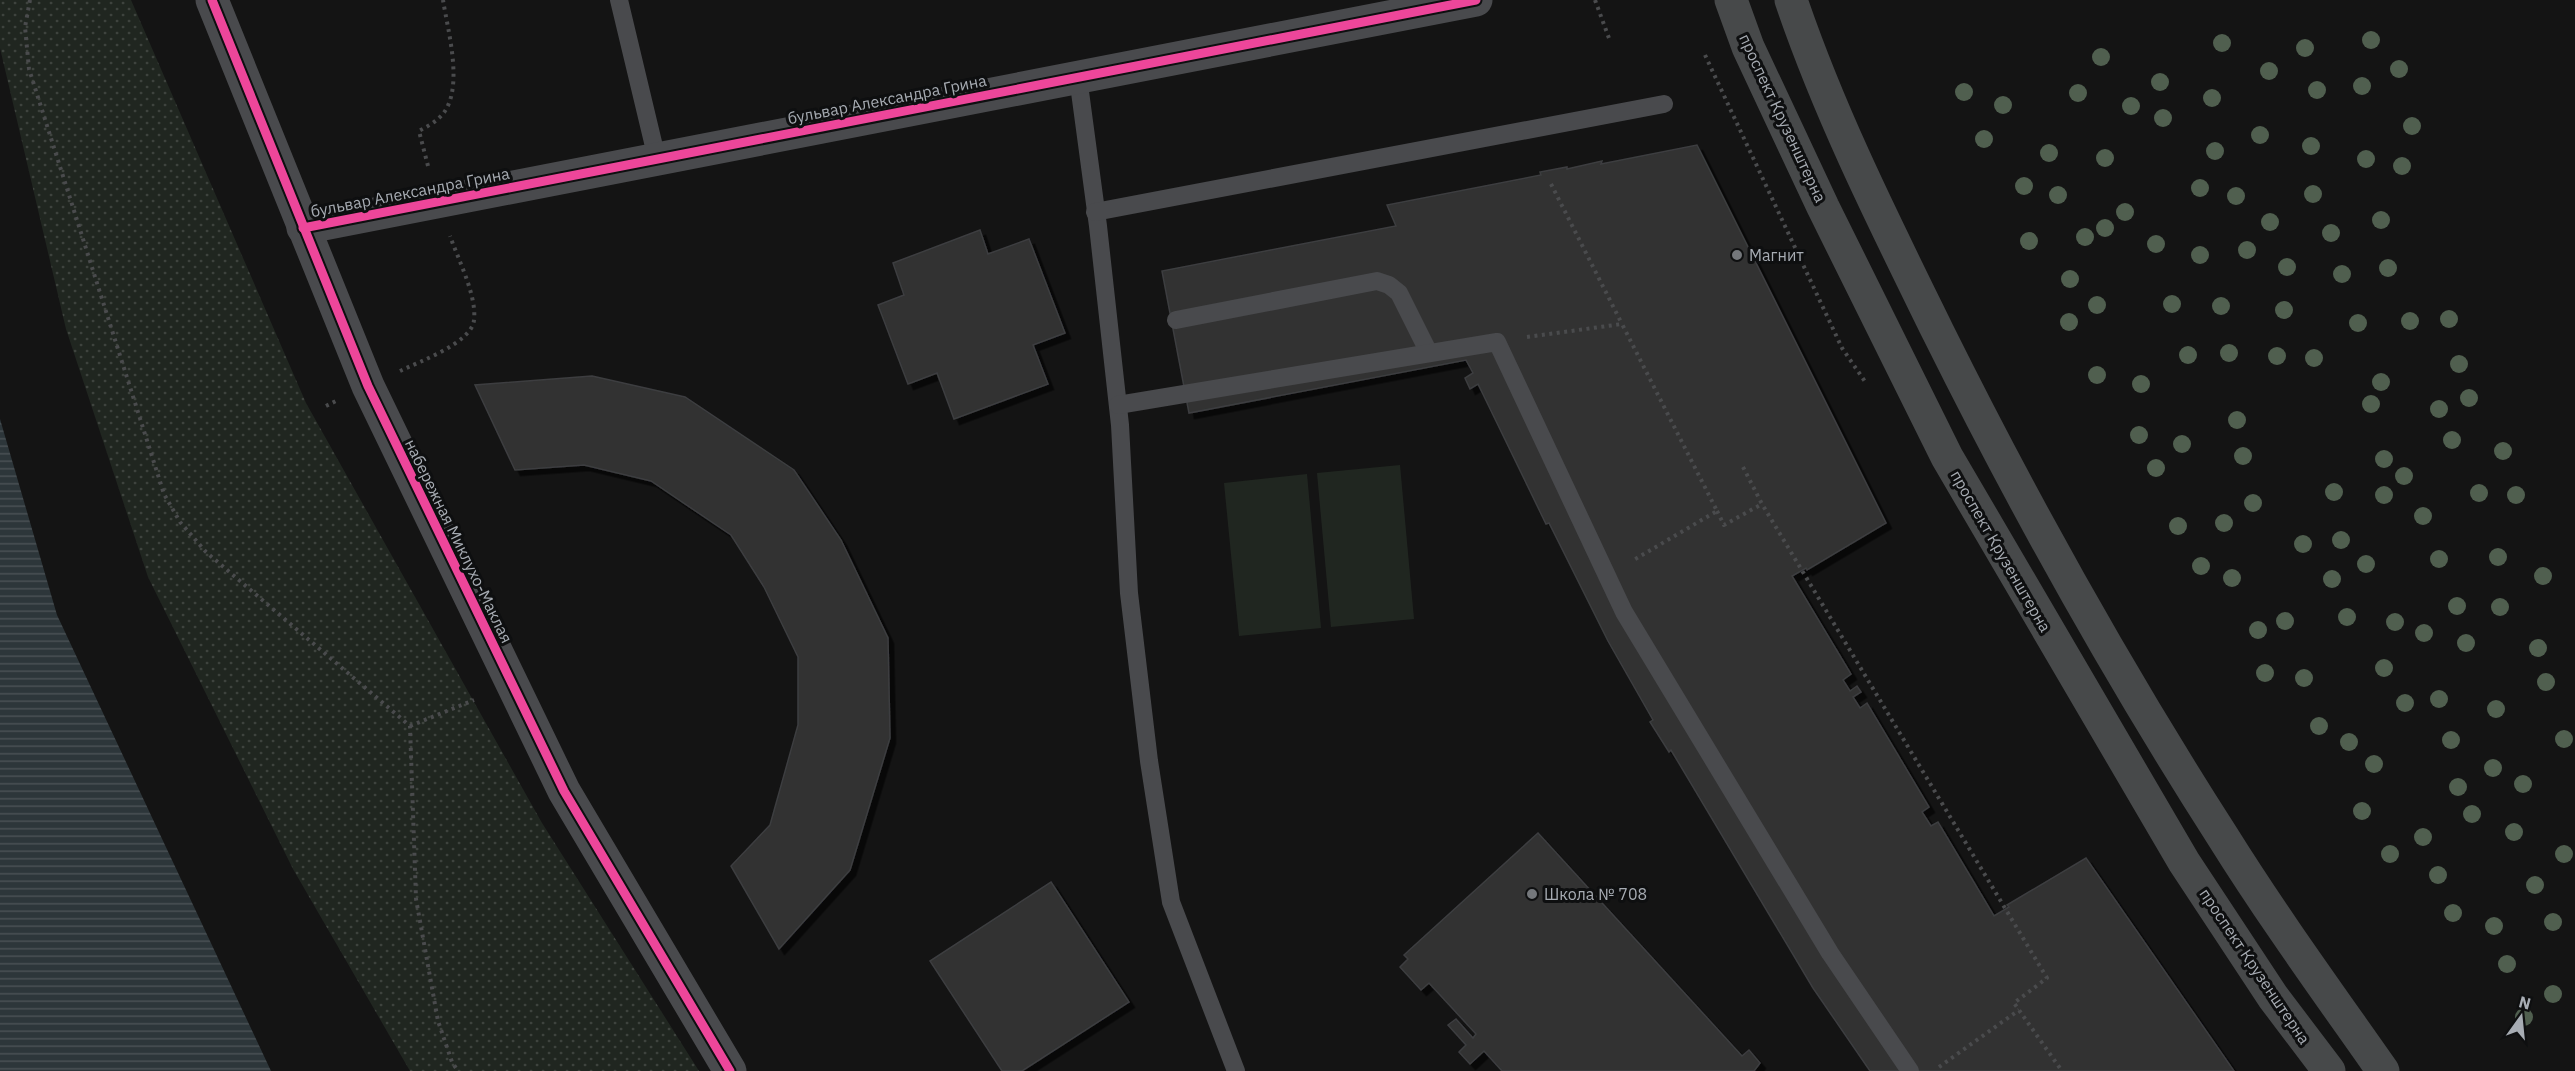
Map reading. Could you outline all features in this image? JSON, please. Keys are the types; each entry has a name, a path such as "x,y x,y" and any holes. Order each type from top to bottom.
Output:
{"main road":[{"name":"проспект Крузенштерна","path":"1731,0 1748,47 1823,207 1947,457 2184,862 2273,997 2329,1071"},
{"path":"1791,0 1804,37 1869,192 1995,446 2114,661 2223,838 2383,1071"}],"street":[{"name":"набережная Миклухо-Маклая","path":"212,0 368,386 564,791 730,1071"},
{"name":"бульвар Александра Грина","path":"303,228 1476,0"}],"lane":[{"path":"619,0 657,159"},
{"path":"1078,77 1118,405 1131,604 1149,761 1171,902 1236,1071"},
{"path":"1095,212 1664,104"},
{"path":"1176,320 1377,281 1389,285 1399,294 1429,353"},
{"path":"1118,405 1497,342 1624,612 1830,953 1910,1071"}],"path":[{"path":"30,0 25,27 29,69 164,494 180,522 206,552 410,726 416,899 438,1021 452,1062 458,1071"},
{"path":"1595,0 1610,41"},
{"path":"1551,184 1724,525 1762,504"},
{"path":"1497,342 1622,324"},
{"path":"1743,467 1762,504 2047,978 2014,1003 2062,1071"},
{"path":"1607,576 1717,511"},
{"path":"410,726 474,700"},
{"path":"1933,1071 2019,1010"}],"shaded area":[{"path":"0,0 131,0 306,403 542,823 699,1071 410,1071 293,869 148,577 66,329 0,48"},
{"path":"0,419 57,615 271,1071 0,1071"},
{"path":"1400,465 1414,619 1331,627 1317,473"},
{"path":"1307,474 1321,628 1239,636 1224,483"}],"building":[{"path":"1697,145 1886,523 1807,570 1806,568 1792,576 1851,674 1843,680 1850,691 1857,686 1861,692 1853,697 1860,708 1867,703 1929,807 1922,812 1931,826 1938,822 1994,916 2009,907 2007,905 2086,858 2234,1071 1870,1071 1813,988 1671,750 1669,752 1650,722 1653,720 1608,641 1549,523 1546,524 1478,384 1470,389 1465,378 1473,373 1466,360 1189,413 1162,271 1396,226 1387,205 1541,175 1540,172 1602,161 1601,164"},
{"path":"980,230 988,254 1029,239 1065,333 1033,345 1048,384 954,419 937,373 908,384 878,305 904,295 893,263"},
{"path":"592,376 685,397 794,470 841,540 888,638 890,738 850,870 779,949 731,866 770,825 798,725 798,657 764,587 731,535 651,481 584,465 515,470 475,385"},
{"name":"Школа № 708","path":"1538,833 1742,1056 1749,1050 1760,1063 1754,1071 1502,1071 1484,1051 1470,1064 1459,1052 1466,1045 1448,1025 1456,1019 1473,1038 1476,1034 1429,983 1421,990 1400,967 1408,959 1404,955"},
{"path":"1051,882 1129,1002 1022,1071 1002,1071 930,961"}],"cycle path":[{"path":"212,0 368,386 564,791 730,1071"},
{"path":"303,228 1476,0"}],"place":[{"name":"Магнит","path":"1737,255"},
{"name":"Школа № 708","path":"1532,894"}]}
